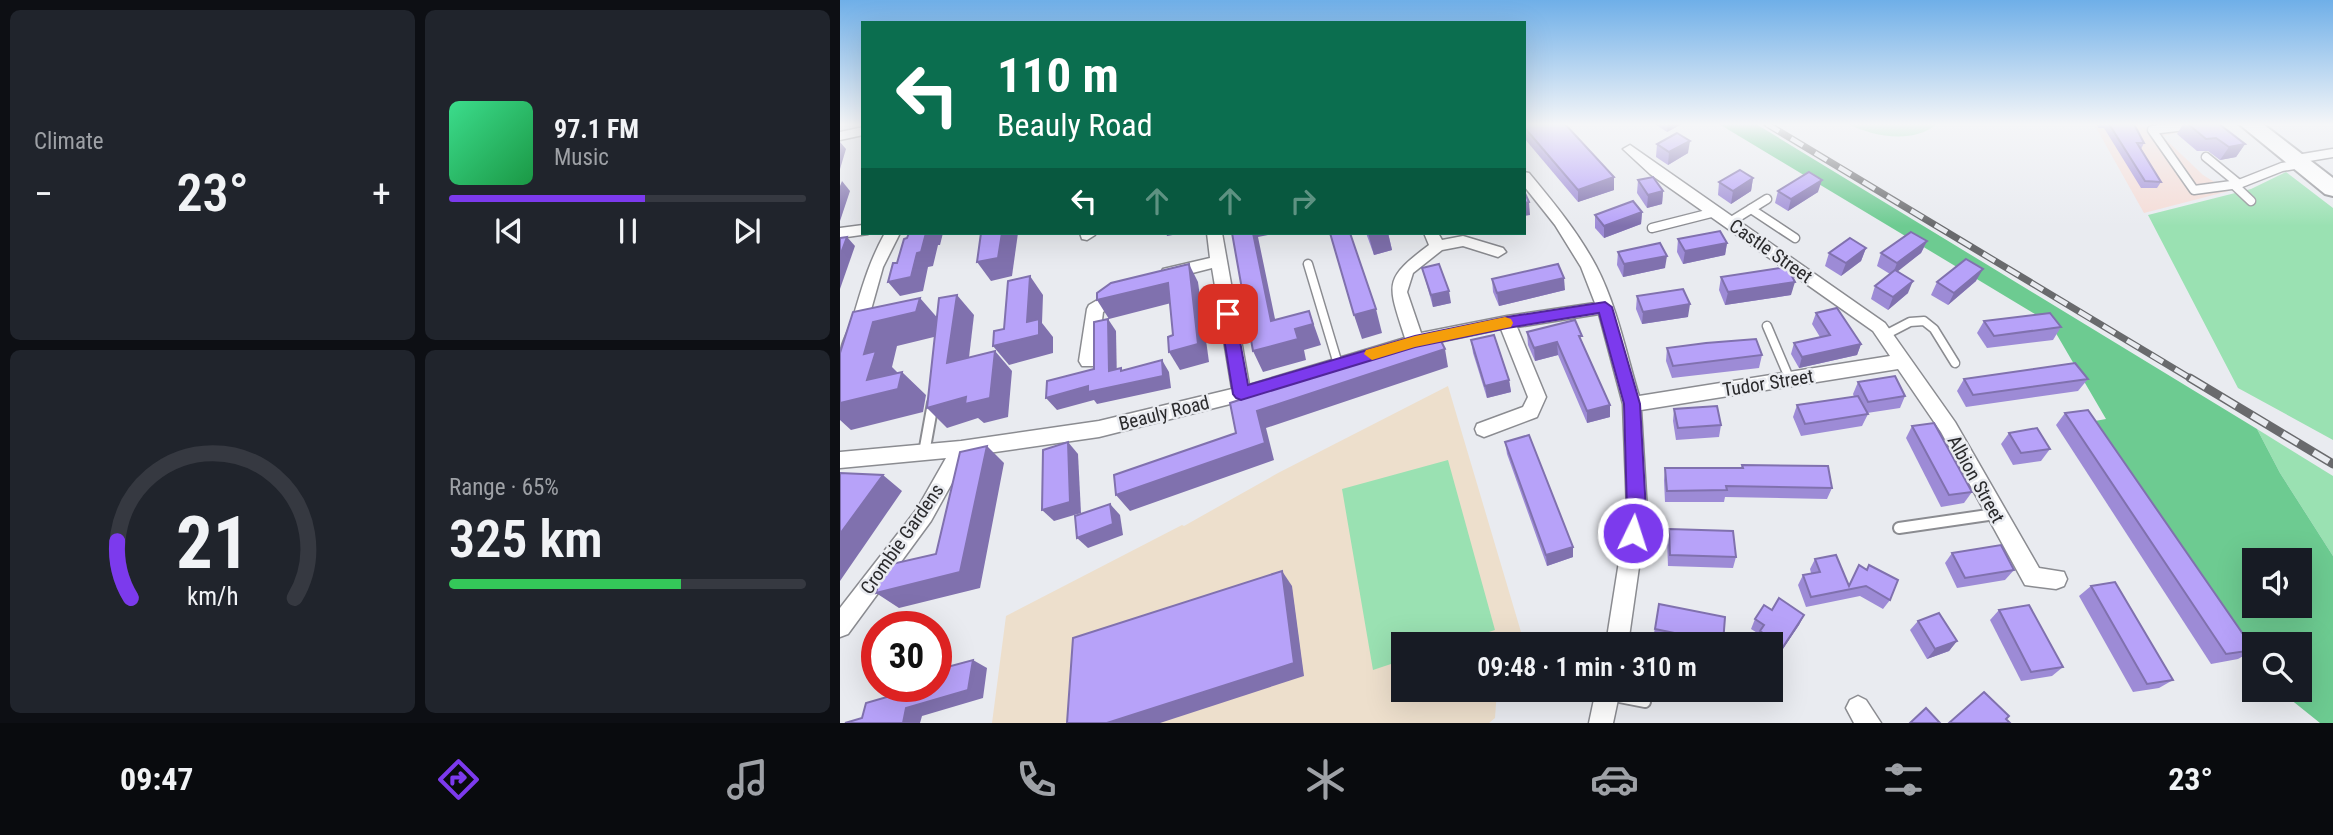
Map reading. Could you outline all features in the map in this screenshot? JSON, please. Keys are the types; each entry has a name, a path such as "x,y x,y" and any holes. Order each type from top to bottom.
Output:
{"main road":[{"path":"2293,158 2333,189"}],"street":[{"name":"Castle Street","path":"1640,158 1655,171 1879,327 1904,361"},
{"path":"1526,178 1561,222 1589,267 1605,307 1632,404 1637,511 1619,632"},
{"path":"840,233 861,230"},
{"path":"840,360 859,324 874,268 891,235"},
{"path":"1214,235 1241,394"},
{"path":"1415,341 1399,292 1406,270 1434,239 1463,241 1498,253"},
{"path":"1088,362 1095,309 1142,280 1219,261"},
{"name":"Beauly Road","path":"840,460 961,449 1099,429 1241,394 1415,341 1507,322 1605,307"},
{"path":"1484,429 1530,412 1537,397 1507,322"},
{"name":"Tudor Street","path":"1632,404 1904,361"},
{"name":"Albion Street","path":"1904,361 1948,427 2033,578 2056,579"},
{"name":"Crombie Gardens","path":"840,626 924,515 961,449"},
{"path":"1601,723 1605,702"}],"lane":[{"path":"2171,158 2194,190 2236,184 2312,158"},
{"path":"2207,158 2251,201"},
{"path":"1730,222 1767,200"},
{"path":"1751,209 1795,238"},
{"path":"1652,228 1715,212"},
{"path":"1308,264 1338,364"},
{"path":"1885,335 1910,322 1924,321 1934,329 1955,363"},
{"path":"1767,326 1790,380"},
{"path":"924,453 934,393"},
{"path":"1899,528 1995,514"}],"shaded area":[{"path":"2113,158 2185,158 2203,175 2229,191 2144,213"},
{"path":"1448,386 1521,632 1391,632 1391,702 1496,702 1495,718 1489,723 992,723 1006,616 1184,526 1278,473"}],"green space":[{"path":"1775,158 1811,158 2257,429 2280,473 2333,556 2333,723 2320,723 2294,702 2312,702 2312,632 2242,632 2242,649 2084,423 2106,419 2050,323"},
{"path":"2286,172 2333,208 2333,440 2238,388 2148,215 2251,189"},
{"path":"2257,429 2333,476 2333,556 2280,473"},
{"path":"1448,460 1495,630 1391,632 1391,664 1373,670 1342,489"}],"building":[{"path":"1550,158 1596,158 1614,177 1578,190"},
{"path":"2130,158 2146,158 2161,182 2145,181"},
{"path":"1740,170 1753,178 1733,191 1719,182"},
{"path":"1809,172 1822,180 1791,199 1778,191"},
{"path":"1653,177 1663,191 1648,195 1638,180"},
{"path":"1633,201 1642,212 1604,226 1595,215"},
{"path":"1720,231 1727,243 1685,251 1678,239"},
{"path":"1911,232 1927,241 1897,263 1881,253"},
{"path":"908,235 925,235 921,252 917,253 911,277 888,282 893,263 897,263 904,239"},
{"path":"981,235 1002,235 998,258 977,262"},
{"path":"1232,235 1253,235 1271,321 1309,311 1313,324 1295,329 1298,339 1253,351"},
{"path":"1331,235 1351,235 1376,309 1354,315"},
{"path":"847,237 840,256 840,238"},
{"path":"1850,238 1866,248 1846,263 1829,253"},
{"path":"1660,243 1667,256 1624,264 1618,252"},
{"path":"1966,259 1983,269 1954,293 1937,282"},
{"path":"1189,264 1198,344 1169,352 1168,337 1173,335 1168,283 1097,300 1097,293 1111,283"},
{"path":"1439,264 1449,291 1431,295 1422,268"},
{"path":"1558,264 1564,278 1497,293 1492,279"},
{"path":"1787,267 1795,282 1728,292 1721,277"},
{"path":"1895,270 1913,281 1893,297 1875,286"},
{"path":"1030,276 1027,322 1039,319 1039,335 993,346 994,331 1004,329 1008,281"},
{"path":"1683,289 1690,304 1643,312 1637,296"},
{"path":"957,295 947,363 995,351 990,398 965,404 966,397 927,408 939,298"},
{"path":"920,298 916,312 873,322 864,354 876,351 867,380 902,372 898,389 840,403 840,353 853,312"},
{"path":"1837,308 1861,344 1802,357 1794,343 1830,335 1816,313"},
{"path":"2050,313 2061,327 1994,336 1984,321"},
{"path":"1108,319 1109,371 1121,368 1121,371 1162,360 1163,376 1088,392 1088,386 1046,398 1047,381 1094,369 1094,322"},
{"path":"1575,320 1582,336 1579,336 1610,405 1587,411 1557,342 1534,348 1527,332"},
{"path":"1438,335 1445,349 1257,411 1265,443 1116,495 1114,475 1236,433 1230,403"},
{"path":"1494,335 1509,380 1485,386 1471,340"},
{"path":"1756,339 1762,355 1673,366 1667,348 1706,343"},
{"path":"2075,363 2088,379 1973,395 1964,379"},
{"path":"1895,376 1905,396 1868,402 1858,382"},
{"path":"1858,396 1868,414 1805,424 1797,405"},
{"path":"1717,406 1721,425 1678,428 1674,409"},
{"path":"2088,410 2242,633 2242,652 2226,654 2065,413"},
{"path":"1934,423 1972,492 1949,495 1912,426"},
{"path":"2037,428 2050,449 2021,453 2009,433"},
{"path":"1529,435 1573,547 1546,555 1505,442"},
{"path":"1068,442 1070,502 1042,510 1043,450"},
{"path":"987,446 960,572 876,593 883,566 936,554 960,452"},
{"path":"1742,465 1828,466 1832,488 1726,486 1727,490 1667,491 1665,468 1743,468"},
{"path":"840,473 883,475 840,534"},
{"path":"1110,504 1113,524 1077,538 1075,516"},
{"path":"1669,529 1733,531 1736,557 1670,555"},
{"path":"2001,545 2014,570 1965,578 1952,553"},
{"path":"1836,555 1849,586 1859,565 1867,570 1869,565 1898,580 1890,600 1866,586 1811,597 1803,575 1820,572 1815,559"},
{"path":"1282,571 1294,663 1107,723 1067,723 1073,638"},
{"path":"2115,582 2173,680 2147,684 2091,586"},
{"path":"1779,598 1804,615 1783,647 1783,632 1761,632 1764,625 1755,619 1764,605 1772,610"},
{"path":"1659,604 1725,617 1724,632 1670,632 1655,629"},
{"path":"2029,605 2063,667 2031,672 1999,610"},
{"path":"1939,613 1957,641 1935,649 1918,621"},
{"path":"973,660 968,690 952,695 952,666"},
{"path":"1984,692 2009,716 2006,719 2010,723 1949,723"},
{"path":"927,702 906,708 903,723 845,723 862,718 866,703"},
{"path":"1926,708 1940,723 1910,723"}],"railway":[{"path":"1823,158 2193,380"},
{"path":"2190,378 2333,464"}],"slow traffic":[{"path":"1372,354 1415,341 1505,323"}],"route":[{"path":"1228,314 1241,394 1415,341 1507,322 1605,307 1632,404 1637,511 1633,533"}]}
